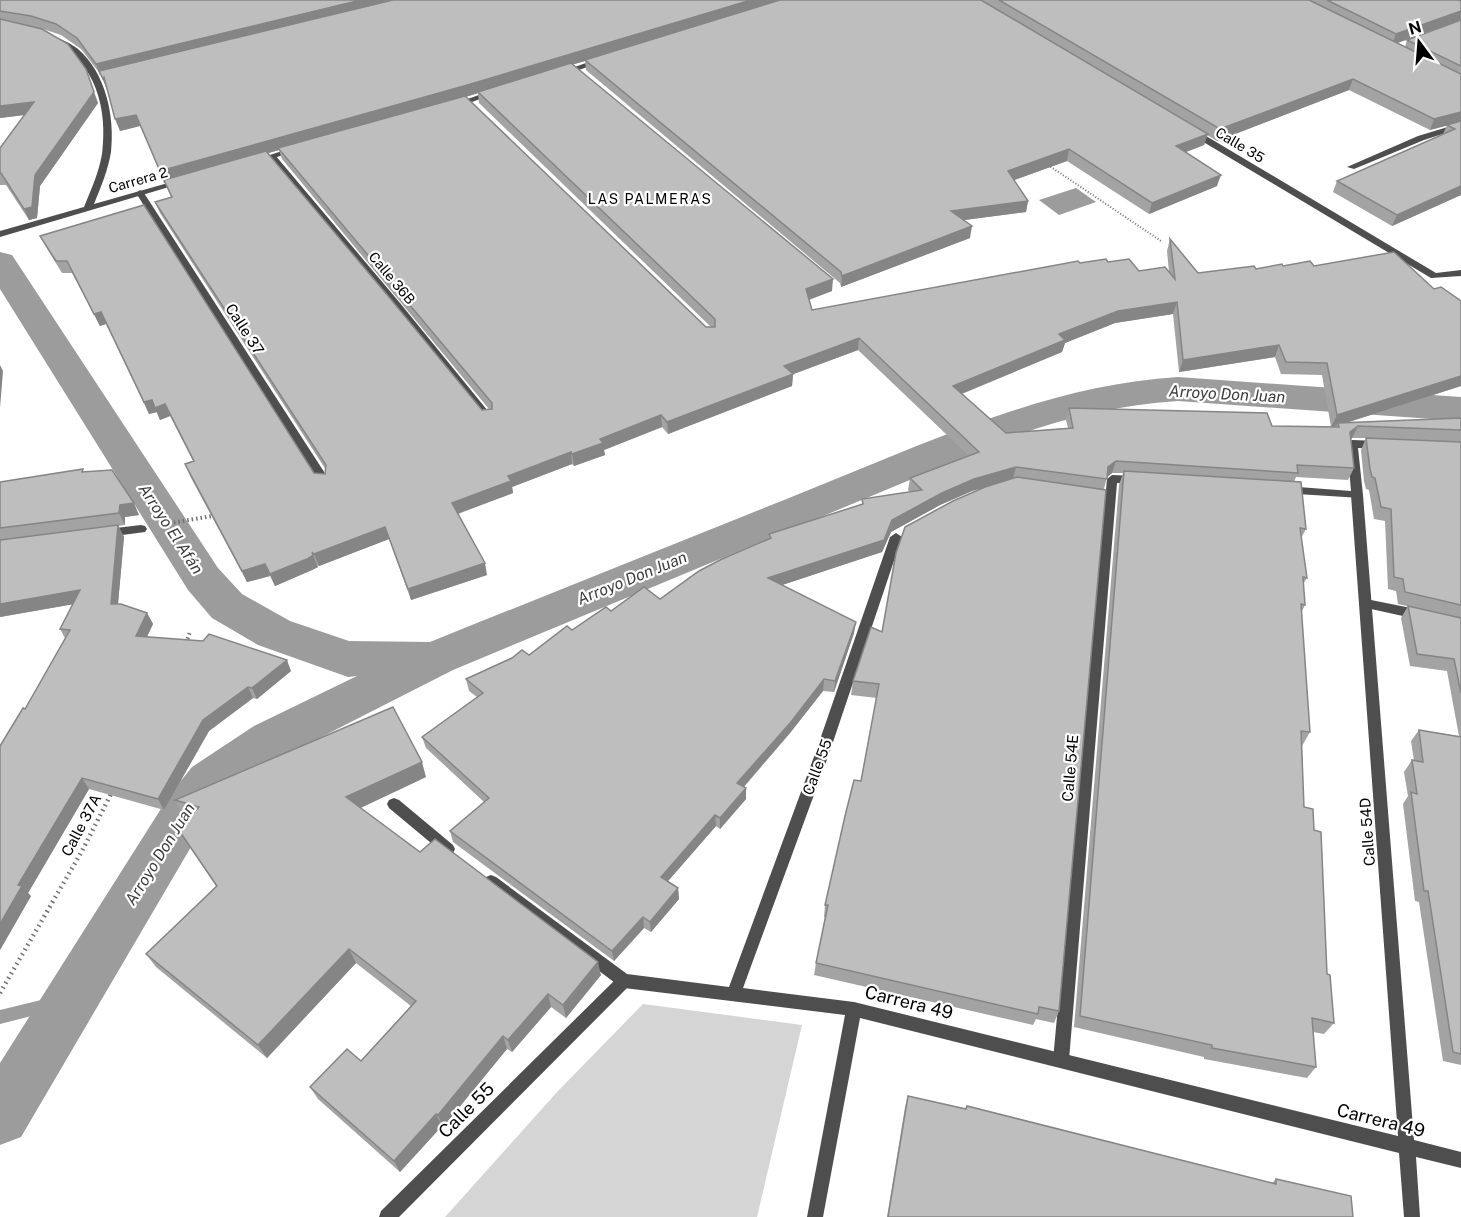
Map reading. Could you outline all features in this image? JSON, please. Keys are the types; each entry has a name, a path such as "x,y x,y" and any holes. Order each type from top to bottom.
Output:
{"street":[{"path":"42,36 63,42 83,57 97,79 106,116 107,147 102,171 88,208"},
{"path":"554,75 607,59"},
{"path":"575,69 583,76"},
{"path":"97,79 108,76"},
{"path":"446,107 500,91"},
{"path":"469,101 476,109"},
{"path":"1351,167 1421,138 1461,125"},
{"name":"Calle 35","path":"1185,128 1434,276 1461,273"},
{"path":"250,163 307,147"},
{"name":"Calle 36B","path":"272,157 398,305 488,418"},
{"name":"Carrera 2","path":"2,233 195,178"},
{"name":"Calle 37","path":"140,193 324,481"},
{"name":"Calle 54D","path":"1390,446 1352,444 1358,495 1412,1217"},
{"name":"Calle 54E","path":"1061,1060 1105,499 1112,479 1147,481"},
{"path":"1276,490 1358,495"},
{"path":"94,535 141,529"},
{"name":"Calle 55","path":"733,995 901,535"},
{"path":"1366,604 1430,617"},
{"name":"Carrera 49","path":"394,804 469,865 624,981 854,1008 1461,1160"},
{"name":"Calle 55","path":"387,1217 624,981"},
{"path":"815,1217 854,1008"}],"path":[{"path":"1042,161 1161,241"},
{"path":"141,529 212,516"},
{"path":"183,651 190,632"},
{"name":"Calle 37A","path":"0,993 82,851 113,790"}],"shaded area":[{"path":"1076,188 1096,202 1059,215 1039,200"},
{"path":"643,1004 802,1025 757,1217 445,1217 558,1091"}],"building":[{"path":"0,0 361,0 96,64 77,38 56,24 31,16 0,11"},
{"path":"393,0 751,0 464,86 160,171 136,115 115,119 104,77 103,79 99,71"},
{"path":"780,0 981,0 1208,134 1176,146 1221,175 1152,203 1069,149 1008,171 1028,201 951,211 972,226 842,276 841,272 585,60"},
{"path":"999,0 1309,0 1461,74 1461,112 1434,119 1353,79 1220,129"},
{"path":"1327,0 1458,0 1461,1 1461,11 1396,34"},
{"path":"0,19 42,29 68,44 86,69 94,92 35,175 32,207 24,209 0,173 0,148 34,102 0,106"},
{"path":"1461,20 1461,66 1407,40"},
{"path":"571,63 833,279 806,289 812,310 1078,261 1080,263 1106,259 1108,262 1129,259 1139,271 1165,267 1175,279 1170,239 1198,273 1254,266 1256,269 1310,261 1314,266 1394,252 1434,289 1441,287 1461,301 1461,376 1337,415 1327,363 1286,362 1279,345 1183,360 1177,302 1118,311 1059,334 1065,340 953,386 1006,433 1073,428 1069,408 1267,413 1272,426 1339,427 1338,423 1461,418 1461,430 1358,426 1350,432 1354,468 1297,465 1298,473 1116,461 1108,467 1107,479 1016,467 974,479 892,520 884,540 768,578 856,622 835,681 824,679 791,722 737,783 746,788 720,818 715,815 661,877 678,888 650,922 643,917 612,951 450,831 489,798 422,737 483,693 466,679 512,658 522,650 529,655 567,626 572,630 606,607 611,611 644,587 660,599 699,571 771,538 769,534 863,504 862,499 922,490 910,478 979,452 859,338 784,366 793,374 667,422 661,415 600,439 603,443 572,454 571,452 508,476 511,481 452,503 485,563 408,589 385,527 314,554 312,552 313,555 307,559 270,574 265,564 242,571 185,464 194,461 165,404 155,408 152,400 144,402 101,312 94,314 67,261 56,261 40,236 144,205 314,473 325,474 326,465 155,202 172,197 164,180 266,151 482,410 492,409 492,403 278,148 465,96 706,327 715,327 715,319 478,92"},
{"path":"1461,121 1461,186 1397,215 1337,181 1455,129 1447,125"},
{"path":"1366,438 1461,442 1461,605 1405,592 1403,579 1394,577 1391,509 1381,507 1375,478 1372,477 1370,469"},
{"path":"83,469 82,472 112,470 134,503 120,505 119,513 0,528 0,482"},
{"path":"1124,471 1301,482 1306,529 1300,528 1307,578 1303,577 1305,605 1301,604 1310,732 1301,731 1304,807 1313,809 1314,830 1321,832 1327,974 1330,975 1334,1023 1312,1018 1316,1067 1212,1048 1212,1045 1080,1016"},
{"path":"1017,477 1106,490 1059,1011 1039,1007 1038,1014 816,963 828,905 825,905 845,816 854,780 861,781 879,684 853,681 871,627 882,632 896,553 905,527 953,501 985,487"},
{"path":"118,525 111,604 121,604 147,613 136,636 203,641 209,634 287,660 252,688 248,687 203,720 158,799 82,778 18,885 22,886 0,924 0,746 23,708 25,709 70,630 60,629 80,590 0,604 0,540"},
{"path":"1408,606 1461,618 1461,693 1454,659 1417,654"},
{"path":"393,707 422,762 346,797 420,852 435,839 598,962 563,1005 548,994 508,1040 503,1036 438,1115 436,1114 394,1161 310,1087 347,1049 361,1061 416,1001 349,949 258,1045 146,954 217,886 178,829 199,807 175,800"},
{"path":"1419,730 1461,737 1461,1054 1453,1052 1428,891 1424,891 1411,792 1417,794 1412,760 1423,762"},
{"path":"908,1096 966,1109 967,1106 1276,1184 1276,1179 1351,1196 1353,1217 888,1217"}],"waterway":[{"name":"Arroyo El Afán","path":"0,262 203,579 227,606 274,633 348,659 425,658"},
{"name":"Arroyo Don Juan","path":"0,1116 188,808 209,781 271,740 437,658 1004,426 1069,405 1111,396 1178,389 1461,409"},
{"path":"0,1017 70,1000"}],"district":[{"name":"LAS PALMERAS","path":"650,199"}]}
